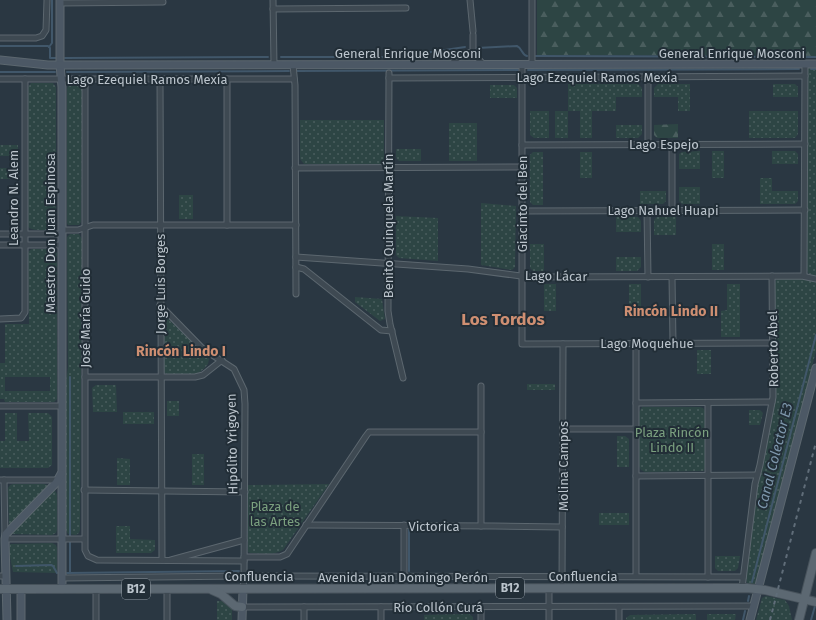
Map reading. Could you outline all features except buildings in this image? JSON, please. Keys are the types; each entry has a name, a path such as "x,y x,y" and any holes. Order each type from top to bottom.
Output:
{"main road":[{"path":"799,620 816,553"},
{"name":"Avenida Juan Domingo Perón","path":"3,589 742,588 758,589 816,602"},
{"path":"209,589 221,594 235,606 242,607"}],"street":[{"path":"0,38 36,38 42,36 46,30 47,0"},
{"path":"273,0 274,65"},
{"path":"470,0 473,54 484,65"},
{"path":"532,0 532,65"},
{"path":"60,2 163,2"},
{"name":"Maestro Don Juan Espinosa","path":"60,2 62,466 65,539 62,589"},
{"path":"273,10 406,8"},
{"path":"450,65 464,54 473,54"},
{"name":"General Enrique Mosconi","path":"0,60 44,65 816,64"},
{"path":"804,276 805,64"},
{"path":"293,65 296,294"},
{"name":"Giacinto del Ben","path":"522,65 522,344"},
{"name":"Lago Ezequiel Ramos Mexía","path":"389,76 522,78 805,76"},
{"name":"Benito Quinquela Martín","path":"389,76 388,311 403,378"},
{"path":"648,77 648,144"},
{"name":"Lago Ezequiel Ramos Mexía","path":"0,79 294,79"},
{"name":"Leandro N. Alem","path":"0,319 18,319 23,317 25,310 25,79"},
{"name":"José María Guido","path":"85,79 85,550 88,556 97,560 162,560"},
{"name":"Jorge Luis Borges","path":"160,79 160,377 162,560"},
{"path":"227,79 227,225"},
{"path":"672,144 672,210"},
{"name":"Lago Espejo","path":"522,145 805,144"},
{"path":"295,168 522,167"},
{"path":"647,210 648,277"},
{"name":"Lago Nahuel Huapi","path":"522,211 804,210"},
{"path":"0,234 62,232 78,230 93,225 296,225"},
{"path":"0,245 62,245"},
{"name":"Lago Lácar","path":"296,257 468,268 522,277 804,276 816,279"},
{"path":"296,266 304,269 381,330 392,331"},
{"path":"672,276 673,343"},
{"name":"Roberto Abel","path":"742,588 755,484 772,402 772,276"},
{"name":"Hipólito Yrigoyen","path":"160,305 203,349 222,360 236,371 245,393 244,576 242,620"},
{"name":"Lago Moquehue","path":"522,344 772,342"},
{"path":"636,343 636,576"},
{"name":"Molina Campos","path":"562,588 563,344"},
{"path":"85,377 199,376 222,360"},
{"path":"750,620 816,368"},
{"path":"481,386 481,526"},
{"path":"636,403 772,402"},
{"path":"708,403 708,576"},
{"path":"0,406 62,406"},
{"path":"563,429 636,429"},
{"path":"162,560 244,559 284,556 288,553 369,432 481,432"},
{"name":"Maestro Don Juan Espinosa","path":"5,539 7,533 58,480 62,466"},
{"path":"636,476 757,475"},
{"path":"7,620 7,609 3,589 5,539 2,480 58,480"},
{"path":"84,490 245,492"},
{"name":"Victorica","path":"306,525 562,528"},
{"path":"404,526 404,576"},
{"path":"5,539 84,538"},
{"path":"170,560 244,540"},
{"name":"Confluencia","path":"62,578 244,576 743,577"},
{"path":"549,588 549,620"},
{"path":"21,589 21,620"},
{"path":"96,589 96,620"},
{"path":"167,589 167,620"},
{"path":"7,609 9,604 13,602 17,603 21,609"},
{"name":"Río Collón Curá","path":"242,607 754,606"},
{"path":"304,607 304,620"},
{"path":"381,607 381,620"},
{"path":"481,607 481,620"},
{"path":"619,607 619,620"}],"green space":[{"path":"537,0 816,0 816,56 537,55"},
{"path":"810,67 816,67 816,276 809,274 807,270 808,69"},
{"path":"31,83 53,83 56,87 56,226 55,228 46,230 32,229 28,226 28,87"},
{"path":"71,83 78,83 82,88 81,222 79,225 68,225 67,223 67,89 68,85"},
{"path":"568,84 638,84 642,88 642,97 616,97 616,111 592,111 592,138 580,138 580,111 568,111"},
{"path":"658,84 690,84 690,111 678,111 678,97 654,97 654,88"},
{"path":"773,84 795,84 798,87 798,97 773,97"},
{"path":"490,85 514,85 517,88 517,98 490,98"},
{"path":"530,111 549,111 549,138 534,138 530,135"},
{"path":"555,111 568,111 568,138 555,138"},
{"path":"749,111 798,111 798,134 795,138 749,138"},
{"path":"300,120 384,120 384,162 380,164 304,164 300,159"},
{"path":"449,123 477,123 477,161 449,161"},
{"path":"678,124 678,138 657,138 654,135 654,125"},
{"path":"616,125 642,125 642,134 638,138 616,138"},
{"path":"0,145 18,145 18,156 0,156"},
{"path":"396,149 421,149 421,161 399,161 396,158"},
{"path":"700,151 700,169 679,169 679,154 682,152"},
{"path":"712,151 724,151 724,178 712,178"},
{"path":"772,151 795,151 798,154 798,164 772,164"},
{"path":"533,152 543,152 543,205 533,205 530,202 530,155"},
{"path":"580,152 592,152 592,178 580,178"},
{"path":"0,168 18,168 18,179 0,179"},
{"path":"760,178 772,178 772,191 798,191 798,201 795,204 760,204"},
{"path":"679,187 700,187 700,204 682,204 679,201"},
{"path":"640,191 666,191 666,201 663,204 640,204"},
{"path":"179,195 193,195 193,219 179,219"},
{"path":"481,203 516,206 515,267 512,270 481,265"},
{"path":"396,216 438,218 438,261 399,258 396,255"},
{"path":"616,217 638,217 641,221 641,232 616,232"},
{"path":"657,217 676,217 676,235 654,235 654,220"},
{"path":"70,234 79,234 82,239 80,530 76,535 68,534 66,530 65,389 68,367 67,237"},
{"path":"530,244 544,244 544,271 533,271 530,268"},
{"path":"712,244 724,244 724,270 712,270"},
{"path":"32,249 53,249 57,253 57,399 54,402 5,402 4,399 0,399 0,363 5,363 5,324 29,324 29,251","holes":["5,377 50,377 50,391 5,391"]},
{"path":"616,257 641,257 641,267 637,271 616,271"},
{"path":"805,279 816,282 816,351 758,581 755,584 748,584 746,580 758,483 776,397 775,283 776,280"},
{"path":"544,284 556,284 556,311 544,311"},
{"path":"629,284 641,284 641,311 629,311"},
{"path":"727,284 740,284 740,337 721,337 721,311 727,310"},
{"path":"355,297 382,299 385,319 380,321 355,302"},
{"path":"164,315 209,359 208,364 198,373 176,375 165,373 163,370"},
{"path":"697,350 711,350 711,374 697,374"},
{"path":"527,384 555,384 555,390 527,390"},
{"path":"96,385 116,385 117,412 93,412 92,388"},
{"path":"167,401 179,401 179,416 167,416"},
{"name":"Plaza Rincón Lindo II","path":"642,407 703,408 705,411 704,471 645,472 641,470 639,466 639,412"},
{"path":"749,410 760,410 763,413 760,425 749,425"},
{"path":"123,412 154,412 154,424 123,424"},
{"path":"5,413 17,413 17,441 29,441 28,413 48,413 52,417 52,465 48,468 0,468 0,441 5,441"},
{"path":"617,436 625,436 629,439 629,467 617,467"},
{"path":"192,454 204,454 204,485 192,485"},
{"path":"117,458 130,459 130,485 117,485"},
{"path":"13,484 44,484 48,487 9,525 8,488"},
{"name":"Plaza de las Artes","path":"329,484 283,550 271,554 248,552 247,485"},
{"path":"53,491 57,494 56,533 52,535 11,534 11,533"},
{"path":"599,513 629,513 629,525 599,525"},
{"path":"116,526 130,526 130,539 155,540 155,550 151,553 116,553"},
{"path":"52,543 56,545 57,548 57,573 13,572 9,552 10,544"},
{"path":"715,556 740,556 738,568 735,571 718,571 715,568"},
{"path":"766,596 785,600 789,606 792,620 756,620 762,598"},
{"path":"217,601 222,601 232,609 232,620 217,620"},
{"path":"469,614 473,617 473,620 424,620 424,615"},
{"path":"696,614 696,620 626,620 626,618 630,615"},
{"path":"707,614 736,614 735,620 707,620"}],"waterway":[{"path":"49,47 52,43 52,0"},
{"path":"0,46 48,46 50,48 50,58 56,58"},
{"path":"477,48 517,46 527,56"},
{"path":"281,57 398,57 465,47"},
{"path":"536,56 816,57"},
{"path":"65,58 268,57"},
{"path":"528,70 799,69"},
{"path":"811,69 816,69"},
{"path":"297,71 518,70"},
{"path":"67,72 289,71"},
{"path":"0,72 55,72"},
{"name":"Canal Colector E3","path":"752,582 816,335"},
{"path":"70,377 70,573"},
{"path":"409,527 409,571"},
{"path":"16,566 51,565 57,573"},
{"path":"67,573 239,571"},
{"name":"Canal Colector E3","path":"748,601 749,596"},
{"path":"811,620 815,606"},
{"name":"Canal Colector E3","path":"743,620 745,611"}],"railway":[{"path":"770,620 816,442"}],"district":[{"name":"Rincón Lindo II","path":"671,311"},
{"name":"Los Tordos","path":"503,319"},
{"name":"Rincón Lindo I","path":"181,351"}]}
